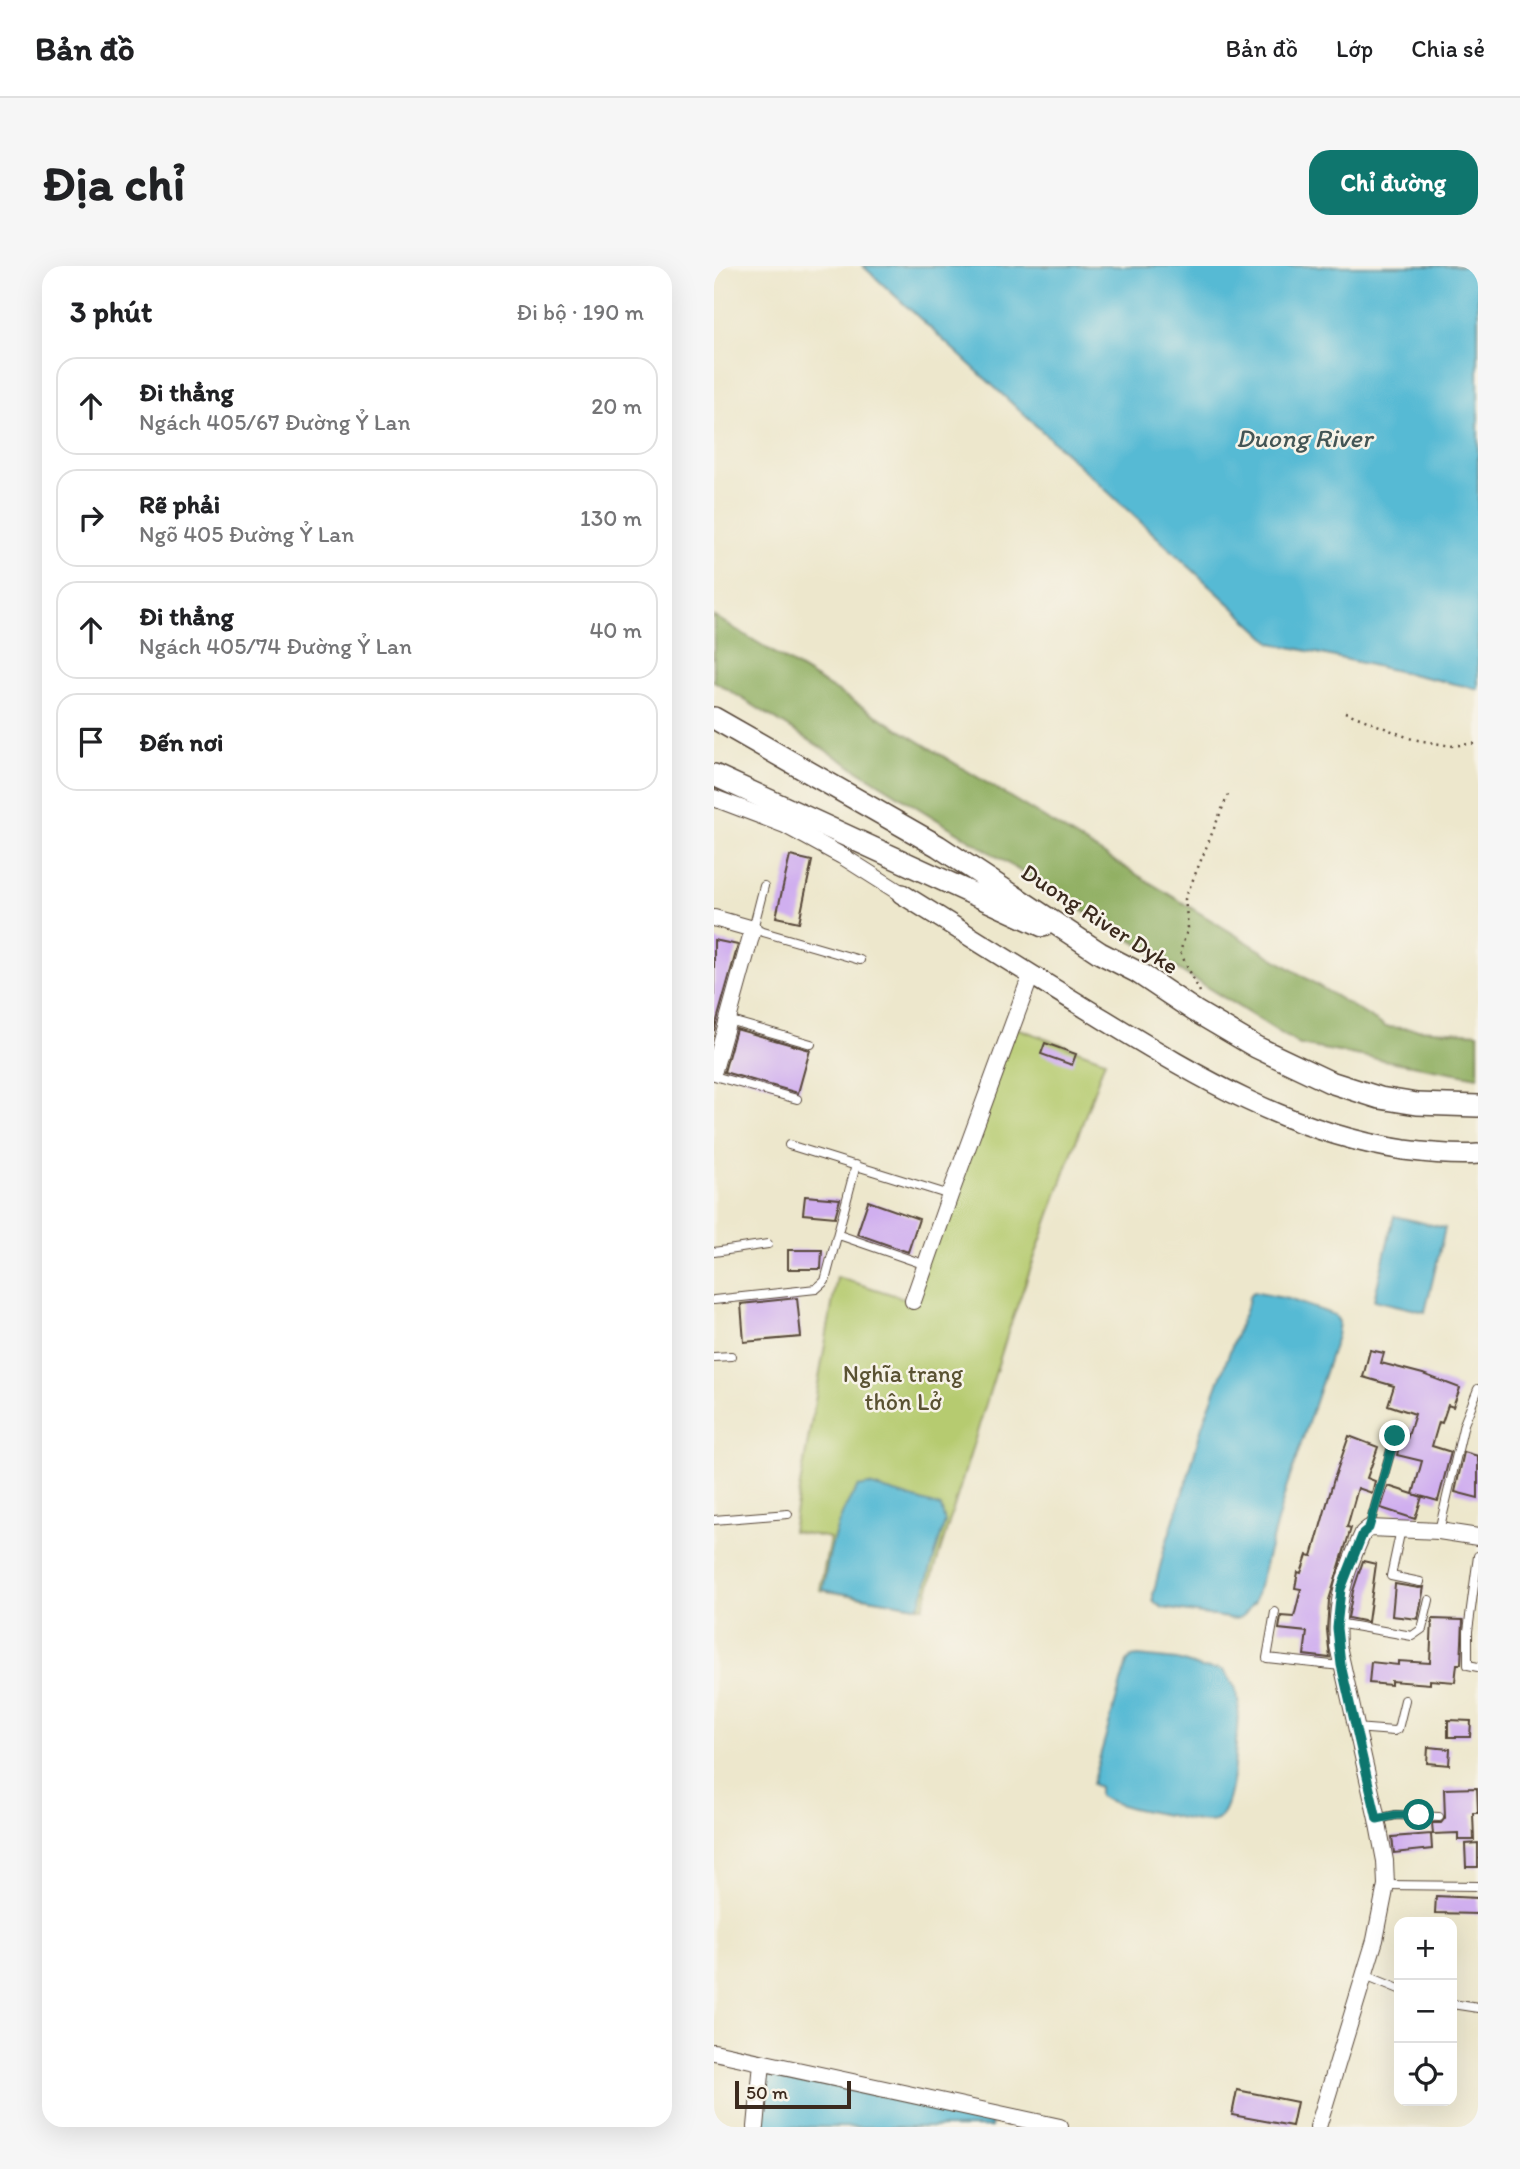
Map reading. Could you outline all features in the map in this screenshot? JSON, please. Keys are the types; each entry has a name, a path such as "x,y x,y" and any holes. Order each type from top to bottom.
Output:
{"main road":[{"name":"Duong River Dyke","path":"714,718 938,846 1100,953 1137,972 1256,1047 1330,1082 1380,1098 1417,1104 1478,1107"},
{"path":"714,775 1100,953"}],"street":[{"path":"714,798 785,825 842,856 1188,1070 1264,1109 1320,1130 1373,1145 1424,1152 1478,1154"},
{"path":"714,918 753,929 714,1070"},
{"path":"913,1301 1031,975"},
{"path":"1318,2127 1380,1922 1386,1885 1385,1861 1377,1819 1341,1665 1337,1623 1341,1589 1363,1533 1369,1528 1439,1531 1478,1538"},
{"path":"714,2052 1060,2127"},
{"path":"757,2127 762,2063"}],"lane":[{"path":"764,886 753,929 860,960"},
{"path":"728,1020 811,1044"},
{"path":"714,1076 797,1099"},
{"path":"789,1145 950,1195"},
{"path":"714,1300 816,1289 822,1286 839,1235 856,1165"},
{"path":"839,1235 926,1265"},
{"path":"714,1252 768,1244"},
{"path":"714,1357 731,1356"},
{"path":"1439,1531 1464,1424 1478,1389"},
{"path":"1369,1528 1395,1436"},
{"path":"714,1520 788,1514"},
{"path":"1401,1529 1391,1576 1420,1582"},
{"path":"1478,1556 1468,1632 1468,1665 1478,1667"},
{"path":"1337,1623 1412,1636 1422,1629 1429,1600"},
{"path":"1275,1612 1267,1658 1341,1665"},
{"path":"1355,1728 1394,1731 1400,1725 1405,1700"},
{"path":"1377,1819 1396,1815 1439,1817"},
{"path":"1386,1885 1478,1886"},
{"path":"1365,1975 1394,1987"},
{"path":"1457,2005 1478,2008"}],"path":[{"path":"1345,712 1412,739 1451,746 1478,743"},
{"path":"1202,1015 1203,997 1180,952 1188,928 1185,899 1229,792"}],"green space":[{"path":"714,616 1386,1027 1478,1033 1478,1077 1300,1045 714,681"},
{"name":"Nghĩa trang thôn Lở","path":"1014,1027 1105,1060 1009,1329 923,1607 820,1590 830,1538 792,1531 837,1277 910,1300"}],"water":[{"name":"Duong River","path":"863,266 1478,266 1478,689 1272,643"},
{"path":"1394,1216 1445,1228 1425,1312 1374,1300"},
{"path":"1253,1292 1288,1299 1335,1315 1339,1322 1337,1336 1286,1489 1255,1601 1244,1615 1234,1619 1163,1608 1153,1601 1153,1595 1165,1547 1202,1426"},
{"path":"869,1485 941,1507 945,1522 920,1604 916,1606 823,1590 830,1550 844,1510 858,1487"},
{"path":"1138,1656 1177,1660 1202,1668 1223,1670 1235,1687 1239,1703 1231,1786 1222,1815 1214,1821 1193,1820 1125,1806 1099,1796 1099,1787 1092,1784 1127,1662"},
{"path":"766,2068 992,2122 991,2127 762,2127"}],"building":[{"path":"790,856 812,861 799,922 776,917"},
{"path":"714,940 738,945 714,1031"},
{"path":"736,1029 810,1050 798,1093 724,1072"},
{"path":"1045,1043 1076,1054 1072,1065 1041,1054"},
{"path":"805,1196 840,1199 835,1217 803,1214"},
{"path":"868,1201 919,1219 908,1252 857,1234"},
{"path":"788,1250 822,1250 821,1269 788,1269"},
{"path":"797,1298 801,1337 744,1342 741,1304"},
{"path":"1370,1350 1384,1353 1381,1363 1423,1374 1460,1388 1453,1407 1448,1405 1442,1423 1439,1422 1432,1446 1451,1452 1438,1501 1413,1494 1422,1461 1397,1455 1401,1438 1407,1439 1415,1414 1388,1405 1394,1386 1363,1377"},
{"path":"1349,1436 1378,1447 1367,1478 1375,1481 1372,1493 1358,1488 1347,1527 1351,1528 1329,1600 1327,1630 1330,1658 1304,1655 1307,1632 1279,1629 1281,1616 1294,1617 1301,1589 1295,1588 1298,1572 1301,1573 1307,1555 1312,1556"},
{"path":"1464,1452 1478,1456 1478,1498 1455,1492"},
{"path":"1388,1486 1422,1497 1415,1519 1381,1508"},
{"path":"1363,1561 1376,1564 1368,1622 1348,1618"},
{"path":"1395,1584 1424,1587 1418,1619 1392,1616"},
{"path":"1432,1619 1463,1620 1461,1664 1457,1664 1455,1682 1430,1680 1430,1684 1391,1681 1391,1685 1369,1683 1371,1662 1398,1665 1398,1661 1430,1663"},
{"path":"1448,1720 1471,1721 1470,1737 1448,1737"},
{"path":"1428,1747 1450,1749 1449,1765 1427,1763"},
{"path":"1477,1788 1478,1813 1473,1813 1474,1840 1458,1840 1458,1833 1433,1834 1432,1823 1441,1823 1445,1818 1444,1789"},
{"path":"1431,1834 1432,1849 1394,1853 1392,1837"},
{"path":"1478,1843 1478,1867 1466,1867 1465,1844"},
{"path":"1436,1896 1478,1898 1478,1914 1435,1913"},
{"path":"1237,2090 1297,2102 1292,2126 1232,2115"}],"route":[{"path":"1395,1436 1369,1528 1363,1533 1341,1589 1338,1646 1377,1819 1396,1815 1419,1815"}]}
